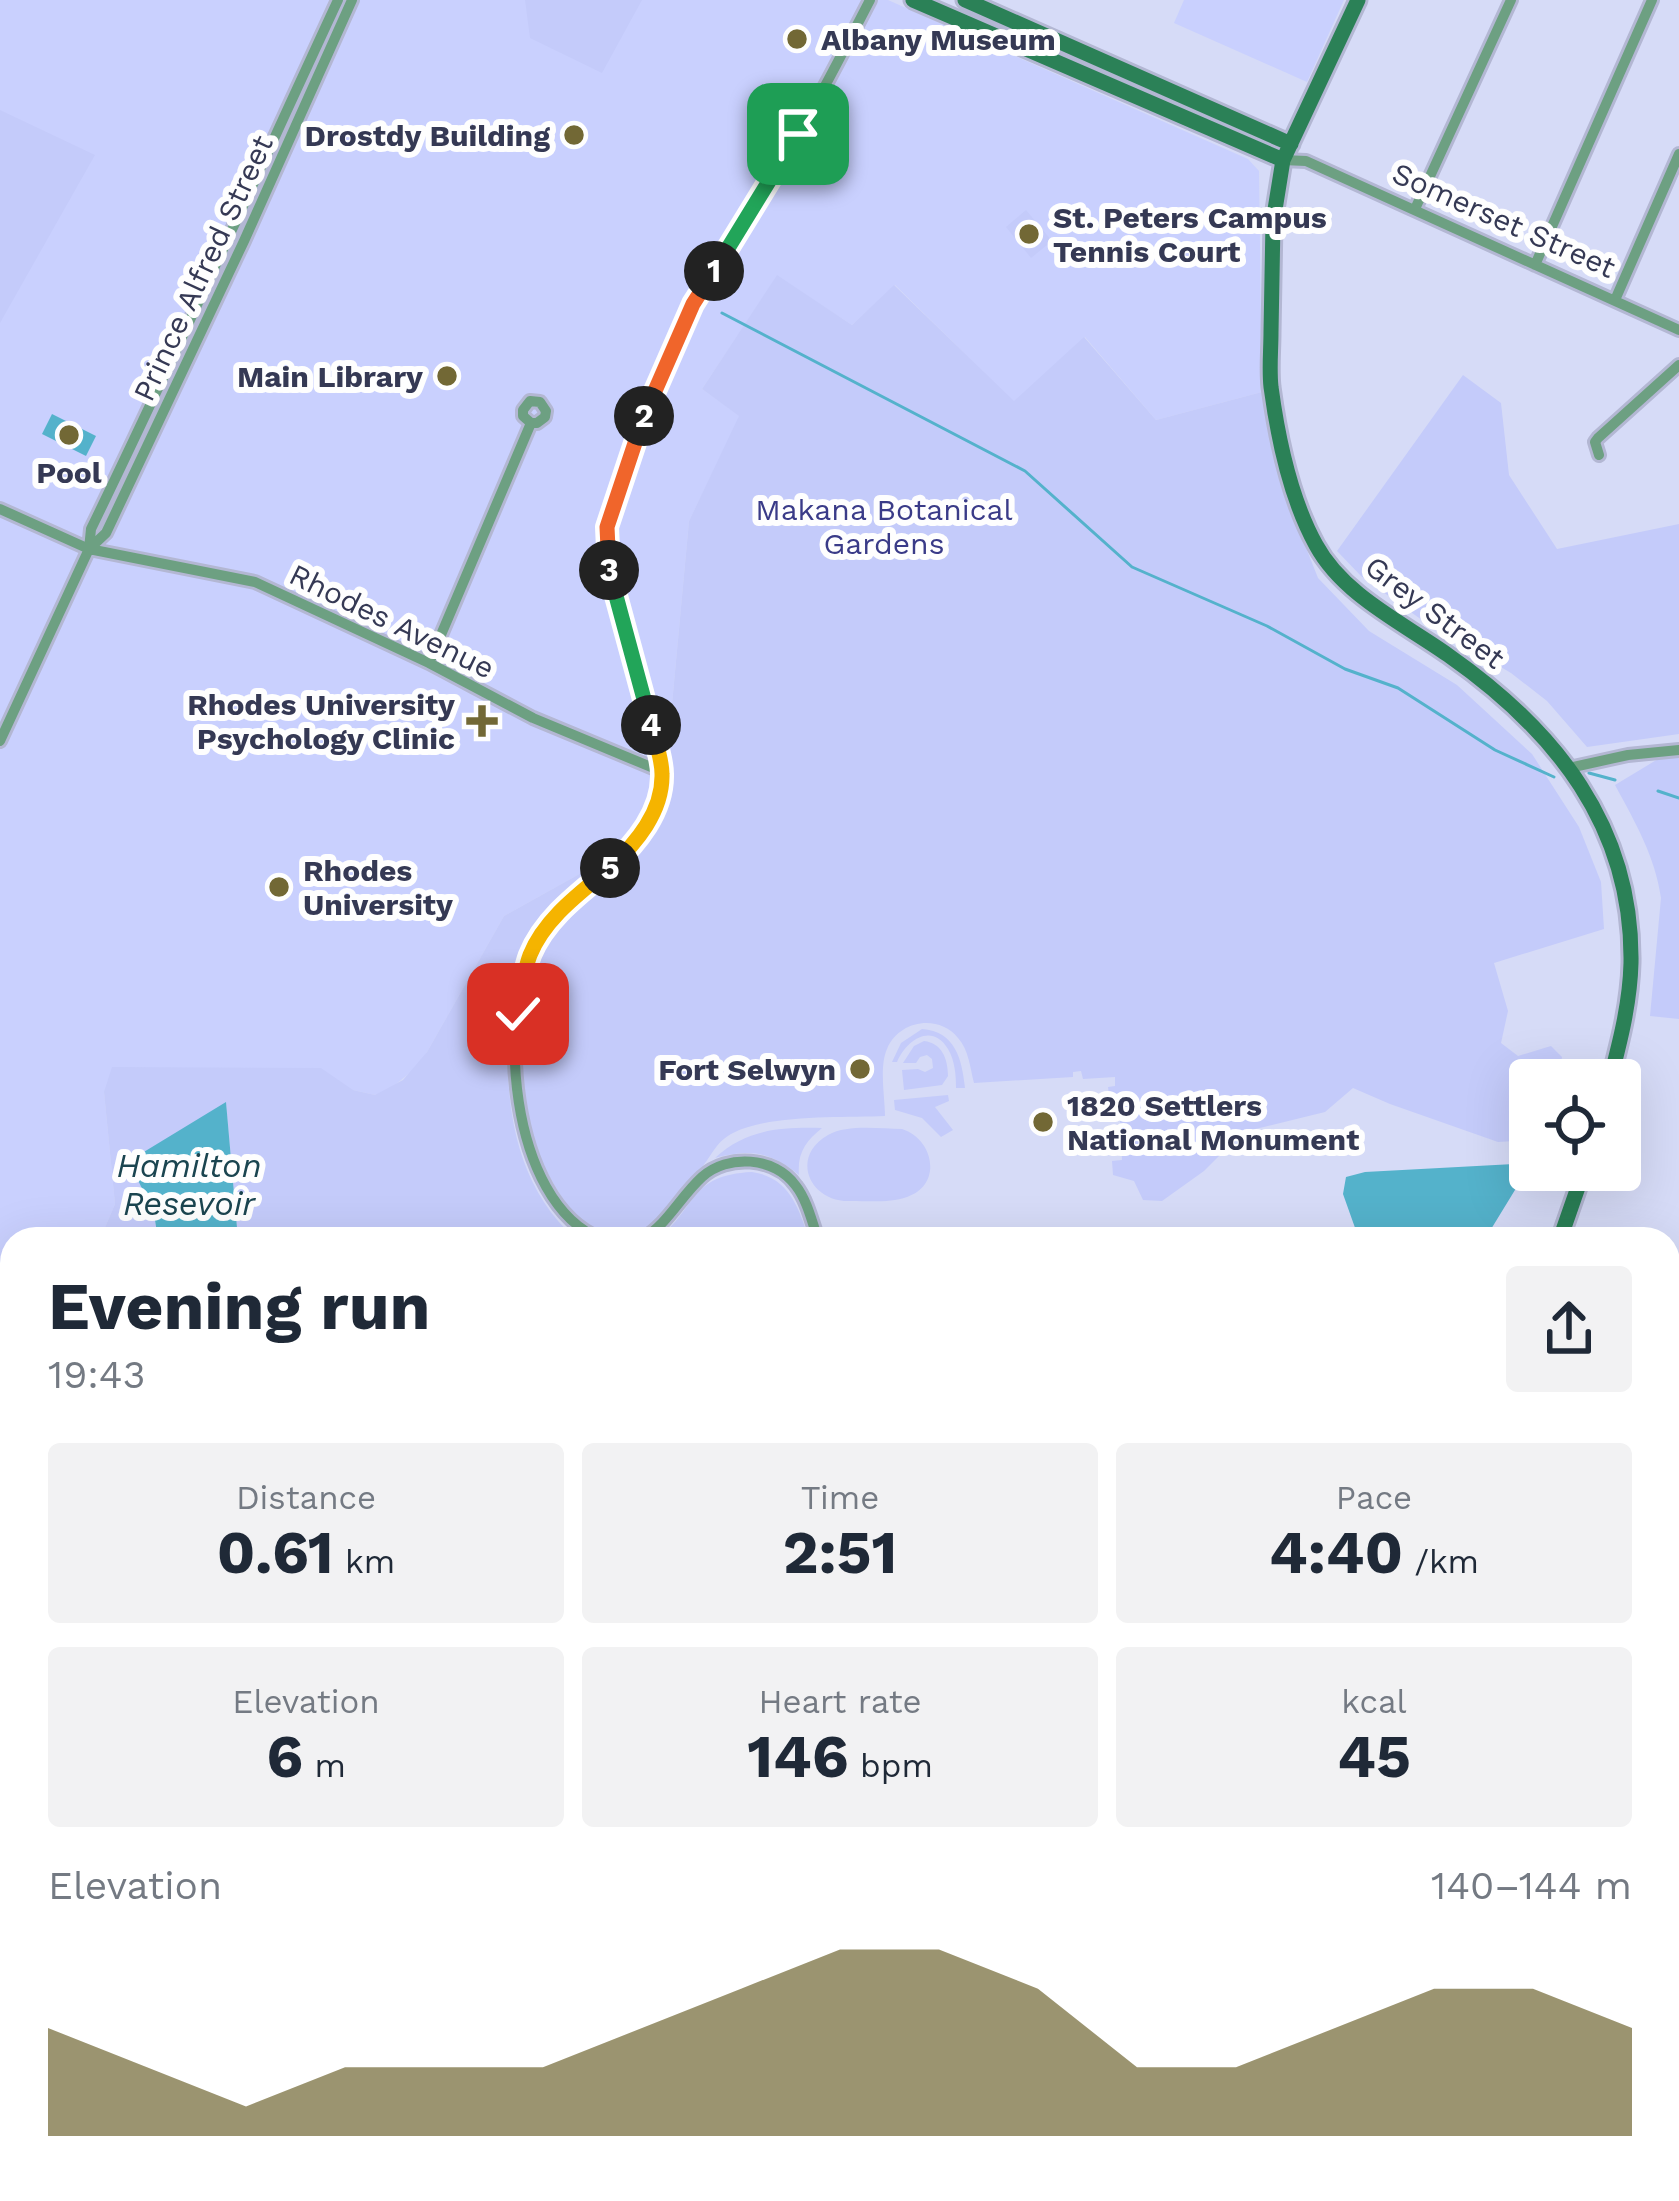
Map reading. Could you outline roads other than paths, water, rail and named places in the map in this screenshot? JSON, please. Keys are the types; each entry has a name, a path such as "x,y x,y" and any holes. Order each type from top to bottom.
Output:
{"main road":[{"name":"Somerset Street","path":"913,0 957,5 1094,57 1292,144"},
{"path":"1283,160 1358,0"},
{"name":"Somerset Street","path":"957,5 1084,74 1283,160"},
{"path":"1084,74 1094,57"},
{"path":"1194,122 1203,104"},
{"name":"Grey Street","path":"1283,160 1273,222 1271,383 1287,470 1317,547 1333,569 1362,596 1532,722 1569,767 1594,808 1619,873 1628,918 1631,964 1616,1059"},
{"path":"1564,1227 1577,1191"}],"street":[{"name":"Prince Alfred Street","path":"0,741 89,549 92,529 338,0"},
{"name":"Prince Alfred Street","path":"89,549 106,533 352,0"},
{"path":"582,1227 551,1193 527,1145 515,1058 524,974 537,942 565,907 615,863 659,800 663,772 610,577 606,551 610,511 644,416 693,304 825,89 870,0"},
{"path":"1415,209 1511,0"},
{"path":"1535,265 1647,2"},
{"name":"Somerset Street","path":"1292,144 1306,161"},
{"path":"1615,300 1679,154"},
{"name":"Somerset Street","path":"1283,160 1306,161 1679,330"},
{"path":"1599,455 1598,438 1679,365"},
{"path":"429,663 531,423"},
{"name":"Rhodes Avenue","path":"0,509 89,549 255,582 429,663 533,718 663,772"},
{"path":"1569,767 1679,750"},
{"path":"659,1227 703,1175 743,1161 773,1168 797,1186 813,1227"}],"water":[{"name":"Pool","path":"52,414 96,436 86,456 42,434"},
{"name":"Hamilton Resevoir","path":"226,1102 237,1227 156,1227 129,1161"},
{"path":"1509,1164 1509,1191 1514,1191 1492,1227 1355,1227 1343,1194 1346,1177"}],"waterway":[{"path":"722,313 1025,471 1132,567 1267,626 1345,669 1398,688 1495,750 1554,777"},
{"path":"1589,773 1615,780"},
{"path":"1658,791 1679,798"}],"place":[{"name":"Albany Museum","path":"797,39"},
{"name":"Drostdy Building","path":"574,135"},
{"name":"St. Peters Campus Tennis Court","path":"1029,234"},
{"name":"Main Library","path":"447,376"},
{"name":"Pool","path":"69,435"},
{"name":"Rhodes University Psychology Clinic","path":"482,721"},
{"name":"Rhodes University","path":"279,887"},
{"name":"Fort Selwyn","path":"860,1069"},
{"name":"1820 Settlers National Monument","path":"1043,1122"}],"park label":[{"name":"Makana Botanical Gardens","path":"884,526"}]}
